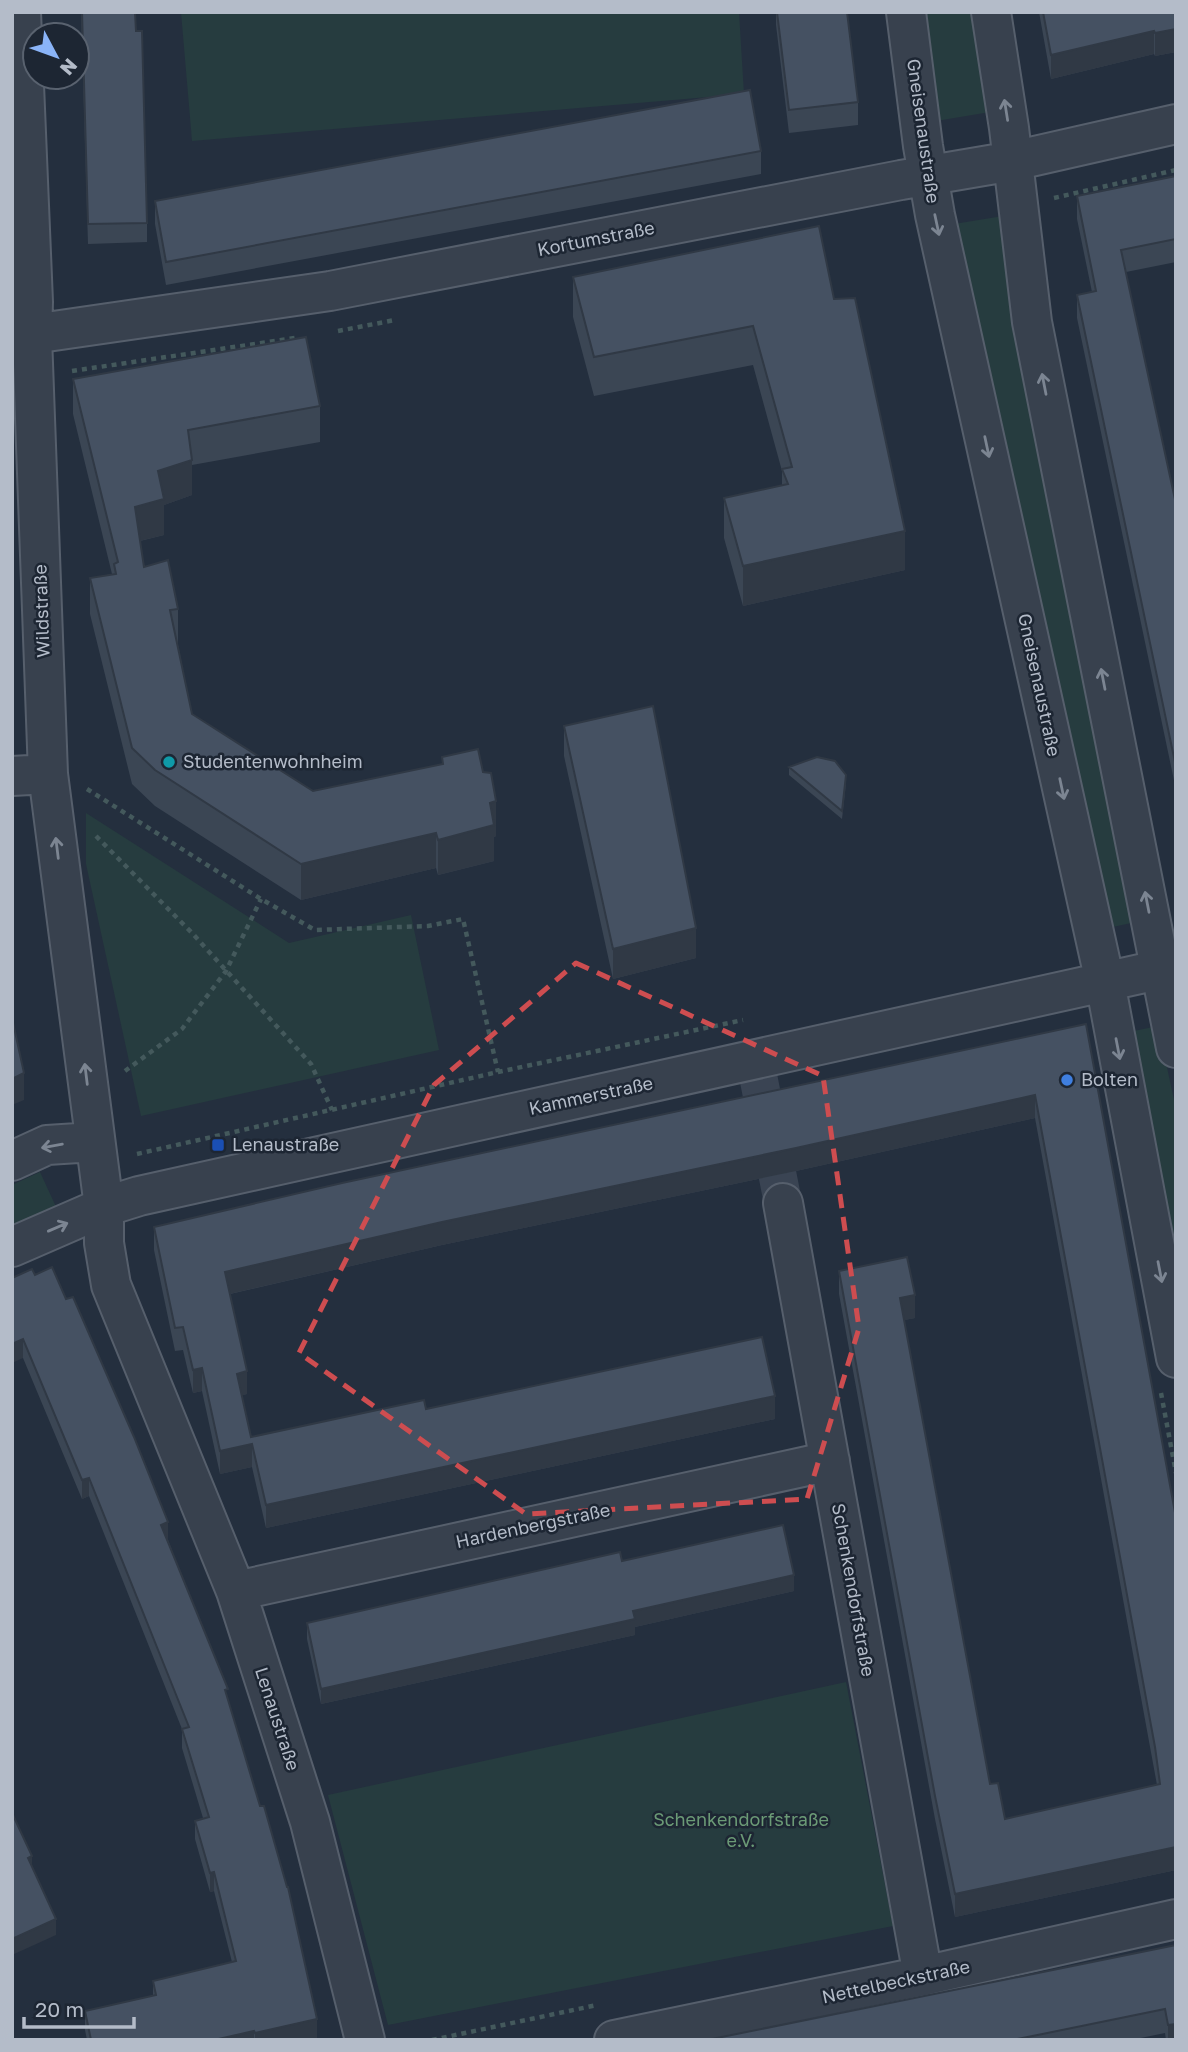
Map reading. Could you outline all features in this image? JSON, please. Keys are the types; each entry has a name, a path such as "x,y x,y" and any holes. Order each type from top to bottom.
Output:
{"street":[{"name":"Wildstraße","path":"21,12 33,302 22,336 30,775 88,1090 104,1207"},
{"name":"Gneisenaustraße","path":"906,12 928,176 1105,982 1176,1358"},
{"path":"991,12 1013,161 1032,322 1168,968 1176,1048"},
{"name":"Kortumstraße","path":"22,336 330,291 1013,161 1176,124"},
{"name":"Kammerstraße","path":"12,1247 104,1207 139,1196 1168,968"},
{"path":"12,1161 47,1145 94,1142"},
{"name":"Schenkendorfstraße","path":"783,1203 923,1976"},
{"name":"Lenaustraße","path":"104,1207 104,1243 111,1285 236,1591 310,1822 365,2040"},
{"name":"Hardenbergstraße","path":"236,1591 830,1461"},
{"name":"Nettelbeckstraße","path":"614,2040 923,1976 1176,1919"}],"path":[{"path":"69,330 72,382"},
{"path":"82,798 83,786 261,899 315,930 428,926 463,919 498,1072"},
{"path":"89,830 192,933 311,1064 332,1110"},
{"path":"88,1090 118,1076 181,1029 226,971 261,899"}],"highlighted area":[{"path":"576,963 823,1076 859,1328 807,1499 526,1514 299,1353 434,1085"}],"green space":[{"path":"181,12 739,12 744,94 192,141"},
{"path":"922,12 975,12 990,112 936,121"},
{"path":"1003,216 1136,922 1108,928 954,224"},
{"path":"86,813 289,943 411,915 439,1050 141,1116 86,864"},
{"path":"1158,1026 1176,1109 1176,1285 1129,1032"},
{"path":"40,1172 57,1209 12,1229 12,1185"},
{"name":"Schenkendorfstraße e.V.","path":"846,1682 893,1926 388,2025 328,1795"}],"building":[{"path":"82,12 135,12 136,31 142,31 147,223 88,224 84,91 91,91 91,21 82,21"},
{"path":"777,12 847,12 858,102 789,110"},
{"path":"1043,12 1176,12 1176,29 1154,31 1051,55"},
{"path":"750,90 761,151 166,262 155,201"},
{"path":"1176,176 1176,239 1121,250 1176,504 1176,767 1077,295 1096,291 1077,196"},
{"path":"819,226 834,299 855,298 905,531 743,566 724,498 788,484 782,469 792,467 753,326 594,357 573,277"},
{"path":"306,337 320,406 188,430 192,460 158,471 164,499 135,507 144,567 168,560 178,609 170,610 192,714 313,791 443,764 442,757 478,749 483,772 491,773 496,801 490,803 494,825 438,840 436,833 301,864 155,770 132,748 90,578 116,574 114,564 118,562 73,379"},
{"path":"653,706 696,928 613,949 564,726"},
{"path":"817,757 835,761 846,775 842,811 789,767"},
{"path":"12,1018 24,1073 12,1079"},
{"path":"1086,1024 1176,1518 1176,1847 955,1894 935,1796 839,1271 907,1257 915,1295 900,1298 990,1784 998,1783 1005,1819 1160,1784 1035,1095 442,1222 225,1272 247,1371 237,1374 251,1437 424,1400 426,1409 762,1337 775,1396 266,1505 252,1444 220,1451 202,1368 193,1370 183,1327 175,1328 154,1227 342,1183"},
{"path":"52,1267 66,1299 73,1297 134,1437 168,1522 161,1525 228,1689 225,1690 260,1806 264,1806 288,1887 317,2019 214,2040 91,2040 85,2011 156,1995 153,1981 236,1961 214,1872 210,1873 195,1821 209,1817 182,1729 189,1727 89,1478 82,1480 23,1339 12,1344 12,1278 32,1269 35,1275"},
{"path":"783,1525 794,1575 633,1611 635,1619 321,1689 307,1623 620,1552 622,1561"},
{"path":"12,1813 32,1856 28,1858 56,1919 12,1939"},
{"path":"1176,1945 1176,2024 1168,2025 1165,2009 1013,2040 707,2040"}],"tunnel":[{"path":"755,1060 783,1203"}],"place":[{"name":"Studentenwohnheim","path":"169,762"},
{"name":"Bolten","path":"1067,1080"},
{"name":"Lenaustraße","path":"218,1145"}]}
